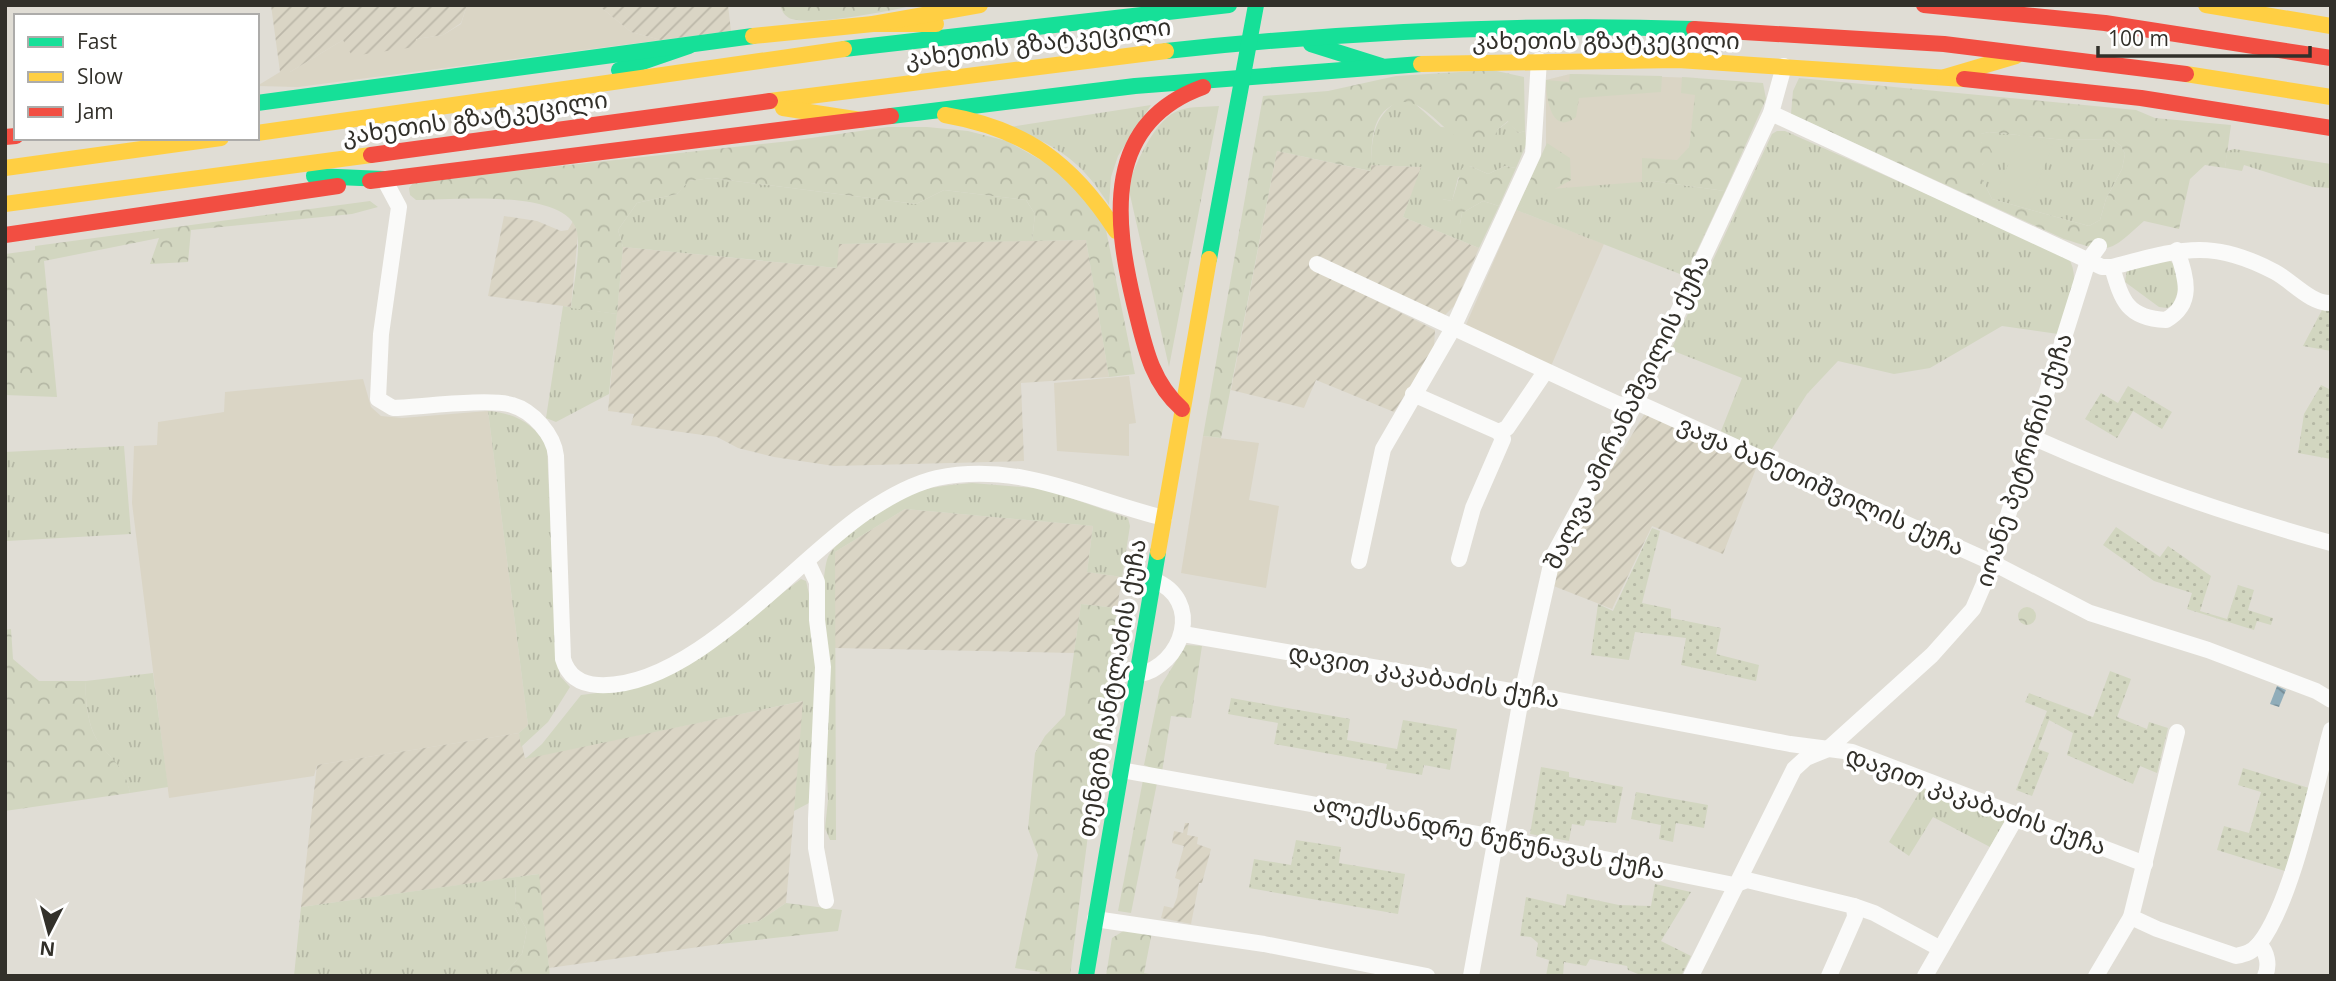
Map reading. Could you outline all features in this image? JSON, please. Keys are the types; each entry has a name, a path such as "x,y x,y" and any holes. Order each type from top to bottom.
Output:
{"main road":[{"name":"კახეთის გზატკეცილი","path":"259,103 873,24 980,5"},
{"name":"კახეთის გზატკეცილი","path":"259,133 1054,23 1229,5"},
{"name":"თენგიზ ჩანტლაძის ქუჩა","path":"1086,976 1182,408 1256,5"},
{"path":"1924,5 2105,23 2331,58"},
{"path":"2206,5 2331,26"},
{"path":"2119,9 2233,41"},
{"path":"873,24 1054,23"},
{"name":"კახეთის გზატკეცილი","path":"5,204 1072,61 1295,39 1428,30 1672,28 1844,36 2032,51 2331,97"},
{"path":"1295,39 1381,66"},
{"path":"559,91 689,46"},
{"path":"1945,77 2032,51"},
{"name":"კახეთის გზატკეცილი","path":"5,235 384,179 911,113 1232,78 1381,66 1539,60 1678,60 1784,66 1945,77 2141,97 2331,128"},
{"path":"1182,408 1169,399 1154,377 1117,233 1119,180 1129,156 1146,128 1167,105 1183,94 1232,78"},
{"path":"752,103 862,120"},
{"path":"911,113 958,116 1029,142 1056,157 1089,189 1117,233"},
{"path":"44,163 111,140"},
{"path":"5,168 207,140"},
{"path":"244,172 384,179"}],"street":[{"path":"1359,561 1381,457 1413,394 1451,330 1532,154 1539,60"},
{"name":"შალვა ამირანაშვილის ქუჩა","path":"1471,976 1522,693 1553,556 1636,402 1771,113 1784,66"},
{"path":"1771,113 2088,261 2112,267 2177,250 2208,248 2263,266 2319,302 2331,303"},
{"path":"384,179 399,207 381,334 377,399 393,408 513,405 532,416 549,436 556,456 563,659 573,677 592,685 609,686 628,684 662,670 722,631 808,563 864,513 916,484 939,478 1027,476 1164,518"},
{"name":"იოანე პეტრიწის ქუჩა","path":"1691,976 1794,769 1806,758 1828,749 1932,655 1973,609 1993,563 2088,261 2099,246"},
{"path":"2112,267 2121,297 2129,307 2139,316 2166,320 2182,307 2188,293 2177,250"},
{"name":"ვაჟა ბანეთიშვილის ქუჩა","path":"1317,264 1451,330 1545,372 1620,405 1636,402 1993,563 2090,613 2208,650 2316,691 2331,700"},
{"path":"1413,394 1479,426 1499,432 1507,429 1545,372"},
{"path":"1459,559 1473,508 1503,439 1499,432"},
{"path":"2034,438 2134,482 2220,512 2331,543"},
{"path":"808,563 817,582 817,620 824,667 816,848 825,901"},
{"path":"1138,676 1150,673 1167,662 1183,634 1184,624 1178,600 1165,584 1153,580"},
{"name":"დავით კაკაბაძის ქუჩა","path":"1183,634 1852,752 2145,864"},
{"path":"2131,917 2157,929 2236,956 2249,954 2259,944 2277,913 2331,730"},
{"path":"2096,976 2131,917 2177,732"},
{"name":"ალექსანდრე წუწუნავას ქუჩა","path":"1121,770 1495,837 1734,886 1747,880 1874,913 1939,948"},
{"path":"1925,976 2018,814"},
{"path":"1829,976 1855,917 1854,906"},
{"path":"1095,919 1264,944 1427,976"},
{"path":"2259,944 2265,950 2268,970 2265,976"}],"shaded area":[{"path":"271,5 467,5 461,23 443,35 416,39 415,47 352,56 343,40 290,72 280,72"},
{"path":"467,5 598,5 631,32 661,40 298,87 259,86 280,72 290,72 343,40 416,39 443,35 461,24"},
{"path":"598,5 728,5 731,31 661,40 631,32"},
{"path":"1570,74 1698,78 1689,147 1678,166 1642,183 1546,192 1546,80"},
{"path":"1277,151 1370,171 1371,165 1422,167 1403,217 1479,248 1454,306 1445,315 1435,316 1337,281 1435,330 1434,348 1394,412 1316,380 1304,408 1231,390"},
{"path":"1516,210 1604,244 1551,366 1465,327"},
{"path":"504,216 537,221 561,231 568,230 573,221 578,234 571,307 488,296"},
{"path":"1086,240 1109,377 1021,383 1024,461 834,466 774,457 738,448 717,437 631,425 634,414 608,411 623,247 836,268 838,244"},
{"path":"1129,376 1136,423 1129,424 1129,456 1057,451 1054,383"},
{"path":"363,379 371,407 381,416 402,418 488,411 528,725 519,733 317,765 314,776 169,798 132,503 134,446 157,445 158,422 224,412 225,392"},
{"path":"1645,413 1757,466 1723,554 1652,526 1612,609 1551,585 1561,554"},
{"path":"1203,436 1259,443 1249,500 1279,506 1266,588 1181,573"},
{"path":"905,509 1093,526 1087,572 1122,577 1117,608 1081,604 1074,653 835,648 835,552"},
{"path":"804,701 786,903 759,921 739,925 720,944 549,968 538,874 301,907 317,765 519,733 525,758"},
{"path":"1185,823 1189,823 1187,835 1198,837 1197,844 1211,849 1202,883 1199,883 1191,924 1161,918 1164,906 1173,908 1177,897 1180,880 1175,878 1184,846 1172,843 1174,831 1183,833"}],"green space":[{"path":"780,5 915,5 814,21 789,18"},
{"path":"1492,70 1524,77 1525,131 1518,133 1508,121 1497,130 1494,139 1472,144 1458,138 1421,108 1402,102 1384,112 1375,126 1371,171 1277,151 1221,438 1203,436 1263,96 1328,91 1396,76"},
{"path":"1570,74 1662,76 1661,92 1579,98 1576,117 1568,122 1561,122 1549,104 1546,80 1569,82"},
{"path":"1682,77 1763,83 1766,99 1725,191 1653,181 1642,183 1642,158 1677,160 1689,147 1695,95 1681,93"},
{"path":"1799,78 2136,110 2155,118 2231,125 2225,168 2205,165 2190,179 2179,229 2144,221 2115,245 2100,248 2064,239 1791,114 1793,91","holes":["1989,132 2064,140 2112,139 2121,146 2125,154 2122,169 2106,199 2100,220 2089,226 1992,199 1982,179 1982,165 1993,154 1989,146 1981,142 1981,134"]},
{"path":"1398,101 1413,102 1441,127 1497,130 1509,121 1518,133 1525,131 1526,145 1516,168 1505,166 1488,174 1470,166 1458,178 1452,201 1442,199 1460,224 1462,213 1483,201 1499,206 1479,248 1403,217 1421,167 1371,165 1373,137 1379,121"},
{"path":"1151,105 1118,156 1111,177 1109,205 1088,177 1067,157 1042,141 1010,127"},
{"path":"1219,106 1169,367 1128,186 1141,154 1162,122 1180,110"},
{"path":"888,127 968,131 1007,141 1064,173 1105,225 1135,374 1109,377 1086,240 1032,241 1035,214 1026,200 944,190 916,204 712,178 689,181 677,194 637,203 618,230 623,247 617,314 571,308 577,259 577,232 569,218 553,208 507,200 416,200 410,195 409,188 414,182 790,141"},
{"path":"1785,131 2068,257 2074,285 2058,334 2002,326 1930,368 1894,374 1838,361 1807,394 1768,455 1721,431 1742,378 1671,350 1772,134"},
{"path":"1989,132 2064,140 2112,139 2121,146 2125,154 2122,169 2106,199 2100,220 2089,226 1992,199 1982,179 1982,165 1992,153 1981,142 1980,134"},
{"path":"2021,133 2053,146 2027,207 1996,194"},
{"path":"1547,143 1570,158 1571,180 1516,210"},
{"path":"2234,149 2331,164 2331,188 2313,187 2244,165 2242,171 2225,168 2227,151"},
{"path":"1470,166 1488,174 1505,166 1516,168 1499,206 1483,201 1462,213 1460,224 1436,214 1442,199 1452,201 1462,168"},
{"path":"712,178 916,204 944,190 1026,200 1035,214 1032,241 839,244 837,268 623,247 618,230 637,203 677,194 688,181"},
{"path":"1653,181 1725,191 1685,276 1516,210 1550,189"},
{"path":"370,201 378,207 352,214 191,230 188,262 150,264 159,238 44,261 57,397 5,395 5,254 35,250 35,246"},
{"path":"2170,261 2176,266 2179,289 2173,305 2167,308 2159,307 2125,282 2127,270 2133,266"},
{"path":"563,306 617,314 609,394 556,422 546,418"},
{"path":"2331,307 2331,351 2303,346 2322,310"},
{"path":"2321,385 2331,390 2331,459 2298,453 2304,414"},
{"path":"2128,386 2172,412 2162,429 2133,411 2117,438 2085,419 2101,393 2118,403"},
{"path":"488,411 506,414 522,421 536,432 547,447 556,652 560,676 570,687 548,722 521,747 519,733 528,725"},
{"path":"124,446 131,534 7,541 5,566 5,452"},
{"path":"972,483 1045,489 1128,518 1130,526 1122,577 1087,572 1093,526 905,509 835,552 836,840 830,840 825,828 828,800 822,632 825,571 829,555 854,530 900,499 932,488"},
{"path":"2116,527 2160,557 2168,546 2211,576 2200,611 2227,619 2238,585 2254,590 2248,610 2273,618 2271,625 2257,621 2254,630 2187,609 2192,593 2154,581 2103,545"},
{"path":"1652,528 1660,531 1642,603 1671,609 1671,618 1721,628 1716,654 1759,665 1756,681 1681,665 1686,638 1635,632 1629,660 1591,655 1598,604 1613,611"},
{"path":"801,579 806,581 809,594 816,675 809,803 794,811 803,701 525,759 542,744 581,695 628,689 716,643"},
{"path":"1081,604 1117,608 1070,976 1039,976 1040,972 1015,968 1038,855 1028,829 1035,753 1045,736 1065,715"},
{"path":"2027,607 2033,610 2036,616 2033,622 2027,625 2021,622 2018,616 2021,610"},
{"path":"11,629 13,659 39,681 86,681 87,707 93,732 123,773 130,793 5,811 5,630"},
{"path":"1186,645 1202,646 1191,718 1171,716 1162,772 1144,765 1160,687"},
{"path":"2110,671 2131,679 2117,717 2147,729 2149,722 2168,728 2157,773 2140,766 2133,784 2067,755 2073,733 2049,720 2038,749 2049,753 2032,796 2016,790 2047,711 2025,702 2029,693 2093,717"},
{"path":"153,673 168,787 130,793 123,773 93,732 87,707 86,681"},
{"path":"1231,698 1350,719 1347,740 1397,749 1403,720 1457,729 1450,770 1424,765 1422,775 1386,769 1387,764 1274,744 1278,723 1228,714"},
{"path":"1541,767 1569,772 1569,777 1623,787 1616,823 1586,820 1584,826 1572,824 1569,841 1530,834"},
{"path":"2243,768 2309,788 2285,871 2217,850 2224,826 2249,833 2261,792 2238,785"},
{"path":"1143,780 1157,783 1131,913 1118,911"},
{"path":"1922,788 2006,819 1990,847 1933,817 1909,856 1889,842"},
{"path":"1636,792 1708,805 1704,828 1676,823 1673,842 1659,839 1661,825 1631,819"},
{"path":"1296,840 1341,847 1339,863 1405,874 1398,914 1249,888 1254,859 1291,865"},
{"path":"539,874 550,976 498,976 506,972 522,954 527,930 515,908 516,877"},
{"path":"516,877 515,908 527,930 522,954 506,972 498,976 294,976 301,907"},
{"path":"1655,884 1691,892 1661,941 1691,956 1681,976 1643,976 1628,970 1627,966 1590,959 1586,966 1564,962 1563,976 1546,976 1549,960 1536,956 1538,943 1531,937 1520,936 1526,897 1565,906 1567,894 1619,905 1651,906"},
{"path":"786,903 842,910 838,931 720,944 739,925 759,921"},
{"path":"1125,930 1152,932 1144,973 1160,976 1106,976 1112,938"}],"water":[{"path":"2277,686 2286,690 2279,707 2270,704"}],"traffic: fast":[{"path":"844,49 1229,5"},
{"path":"1209,259 1256,5"},
{"path":"1166,51 1364,34 1496,28 1694,29"},
{"path":"259,103 753,36"},
{"path":"1311,44 1381,66"},
{"path":"619,70 689,46"},
{"path":"891,116 1135,86 1421,64"},
{"path":"314,176 384,179"},
{"path":"1086,976 1158,552"}],"traffic: slow":[{"path":"753,36 873,24 980,5"},
{"path":"2206,5 2331,26"},
{"path":"873,24 936,24"},
{"path":"259,133 844,49"},
{"path":"770,101 1166,51"},
{"path":"1945,77 2016,56"},
{"path":"1421,64 1678,60 1964,79"},
{"path":"2186,74 2331,97"},
{"path":"783,108 861,120"},
{"path":"945,115 1000,129 1044,153 1082,186 1116,231"},
{"path":"5,168 207,140"},
{"path":"5,204 371,155"},
{"path":"1158,552 1209,259"}],"traffic: jam":[{"path":"1924,5 2105,23 2331,58"},
{"path":"1694,29 1944,44 2186,74"},
{"path":"1964,79 2141,98 2331,128"},
{"path":"1182,409 1162,386 1145,347 1127,271 1121,208 1124,177 1132,149 1147,124 1171,103 1203,87"},
{"path":"371,155 770,101"},
{"path":"370,181 891,116"},
{"path":"5,137 14,136"},
{"path":"5,235 338,186"}]}
